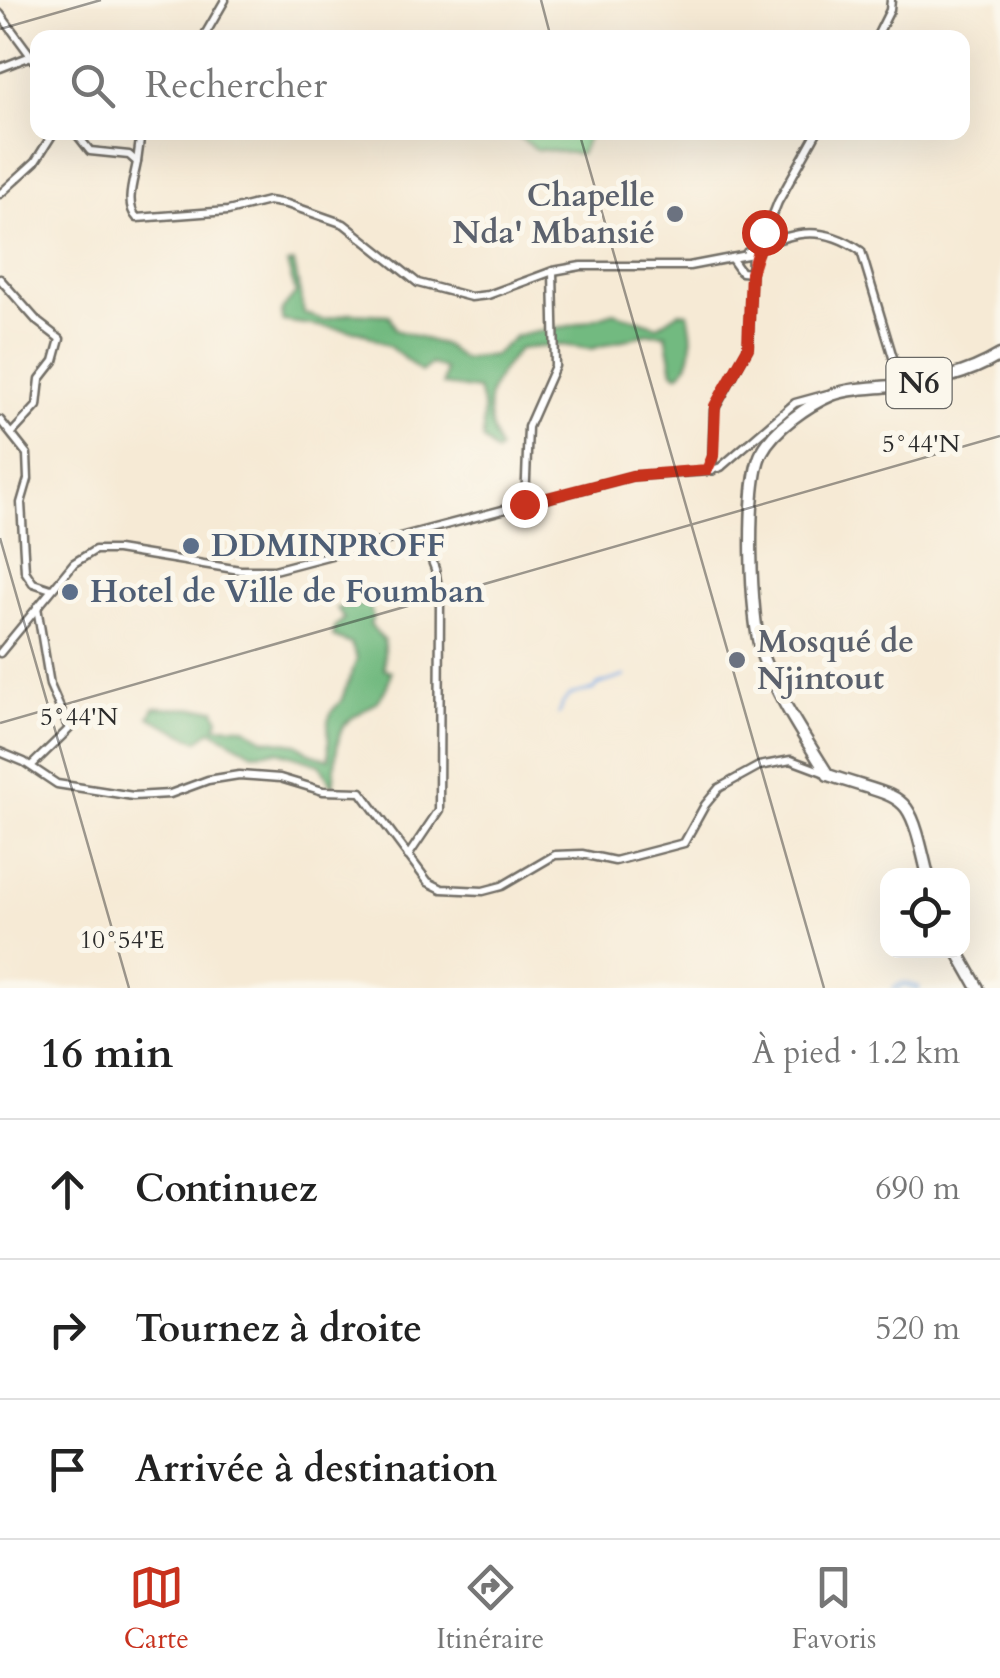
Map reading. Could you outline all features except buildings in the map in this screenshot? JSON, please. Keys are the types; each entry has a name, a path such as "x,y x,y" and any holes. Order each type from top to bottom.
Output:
{"highway":[{"name":"N6","path":"828,774 763,658 753,576 755,467 770,440 806,404 834,394 951,378 1000,355"},
{"path":"828,774 887,792 904,802 916,825 926,868"},
{"path":"961,958 978,988"}],"main road":[{"path":"208,30 225,0"},
{"path":"880,30 892,6 891,0"},
{"path":"0,14 30,55"},
{"path":"0,68 30,56"},
{"path":"0,194 35,162 49,140"},
{"path":"80,140 90,152 126,154 138,162"},
{"path":"140,140 130,198 132,214 137,218 219,212 268,201 287,204 344,224 418,283 468,296 488,294 554,271 606,264 718,263 747,252 752,254 775,240 821,232 834,235 862,250 902,385"},
{"path":"716,465 714,410 748,348 751,273 768,223 812,140"},
{"path":"768,223 775,240"},
{"path":"731,258 750,283"},
{"path":"718,263 751,273"},
{"path":"524,504 528,427 555,366 554,271"},
{"path":"0,279 38,322 60,339 54,361 40,379 37,406 12,433"},
{"path":"0,654 78,559 96,550 240,570 292,566 632,476 716,465 806,404"},
{"path":"0,420 26,451 28,459 28,480 21,504 25,571 33,582 51,589"},
{"path":"407,858 439,810 440,598 420,532"},
{"path":"31,766 69,729 50,685 40,603 42,587"},
{"path":"0,752 31,766 56,784 139,797 170,794 208,780 238,775 280,778 323,791 357,791 369,799 407,858 428,882 438,888 492,890 555,855 582,854 619,860 684,843 705,805 720,788 767,762 796,760 828,774"}],"green space":[{"path":"523,140 587,140 580,154 536,149"},
{"path":"294,263 304,313 323,320 351,313 389,315 395,330 444,345 462,359 494,355 516,336 574,325 614,312 658,326 679,312 688,313 690,355 678,375 673,371 666,334 649,333 591,349 560,345 519,349 500,374 490,396 490,419 499,450 496,453 483,440 483,407 478,390 443,385 445,369 431,364 421,372 390,347 361,332 282,321 282,310 296,293 287,264"},
{"path":"369,604 373,618 370,624 384,641 384,669 391,671 382,696 341,731 333,788 320,764 278,751 253,753 211,730 198,741 149,717 154,708 215,709 219,719 216,726 244,727 264,739 297,744 329,759 328,721 341,701 357,659 351,644 333,637 335,627 344,619 337,608"}],"waterway":[{"path":"558,714 571,695 625,676"},
{"path":"895,988 903,984 918,988"}],"place":[{"name":"Chapelle Nda' Mbansié","path":"675,214"},
{"name":"DDMINPROFF","path":"191,546"},
{"name":"Hotel de Ville de Foumban","path":"70,592"},
{"name":"Mosqué de Njintout","path":"737,660"}],"route":[{"path":"524,504 632,476 707,470 713,456 715,406 748,348 751,273 764,232"}]}
